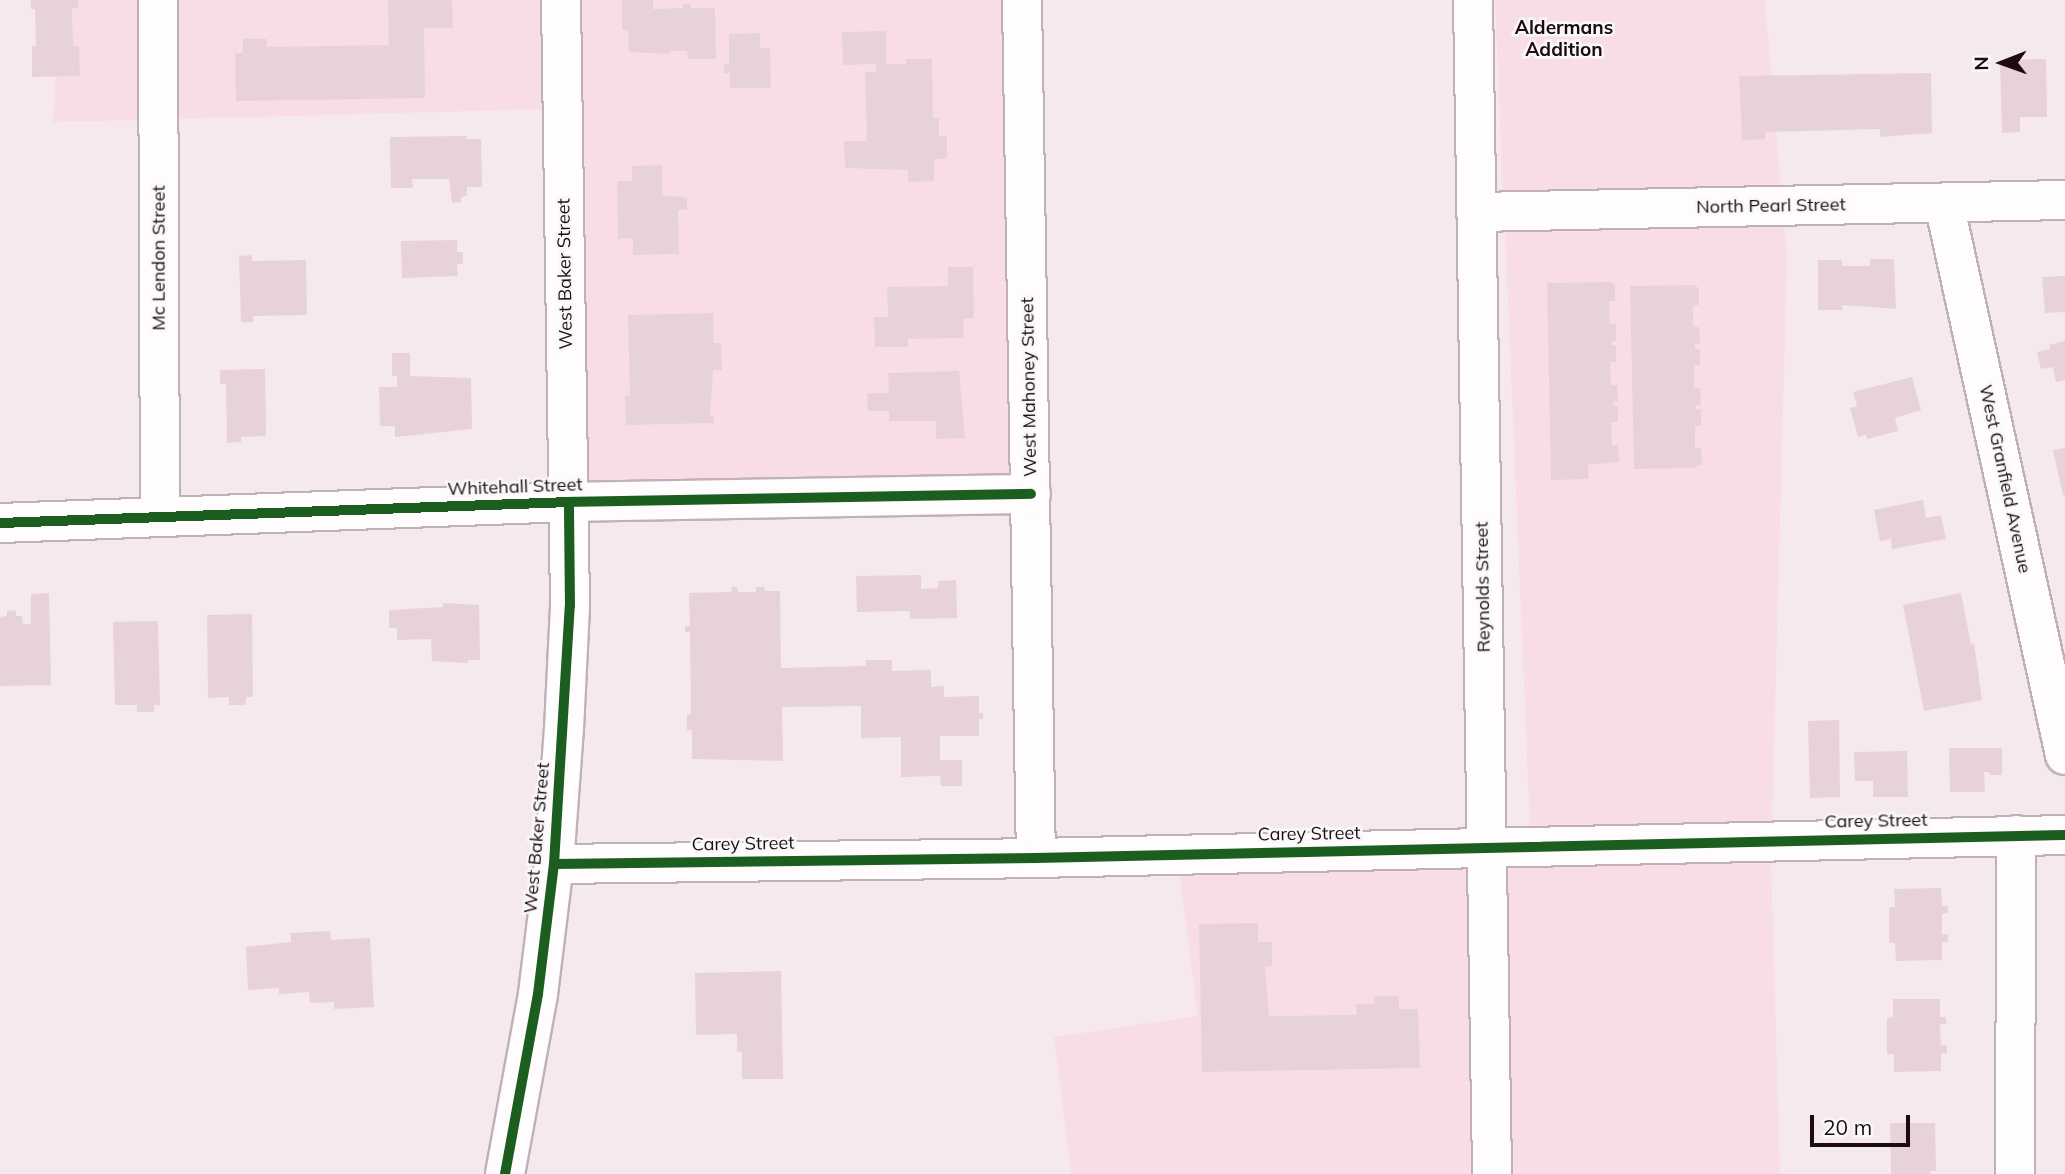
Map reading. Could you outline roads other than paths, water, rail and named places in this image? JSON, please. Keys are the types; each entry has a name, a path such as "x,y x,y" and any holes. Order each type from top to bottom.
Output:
{"street":[{"name":"Mc Lendon Street","path":"158,0 160,516"},
{"name":"West Baker Street","path":"505,1174 538,994 554,864 569,619 561,0"},
{"name":"West Mahoney Street","path":"1022,0 1037,858"},
{"name":"Reynolds Street","path":"1473,0 1492,1174"},
{"name":"North Pearl Street","path":"1477,212 2065,200"},
{"name":"West Granfield Avenue","path":"1944,203 2065,755"},
{"name":"Whitehall Street","path":"0,523 569,502 1031,494"},
{"path":"2015,1174 2016,835"},
{"name":"Carey Street","path":"554,864 1037,858 2065,835"}],"district":[{"name":"Aldermans Addition","path":"1564,39"}]}
